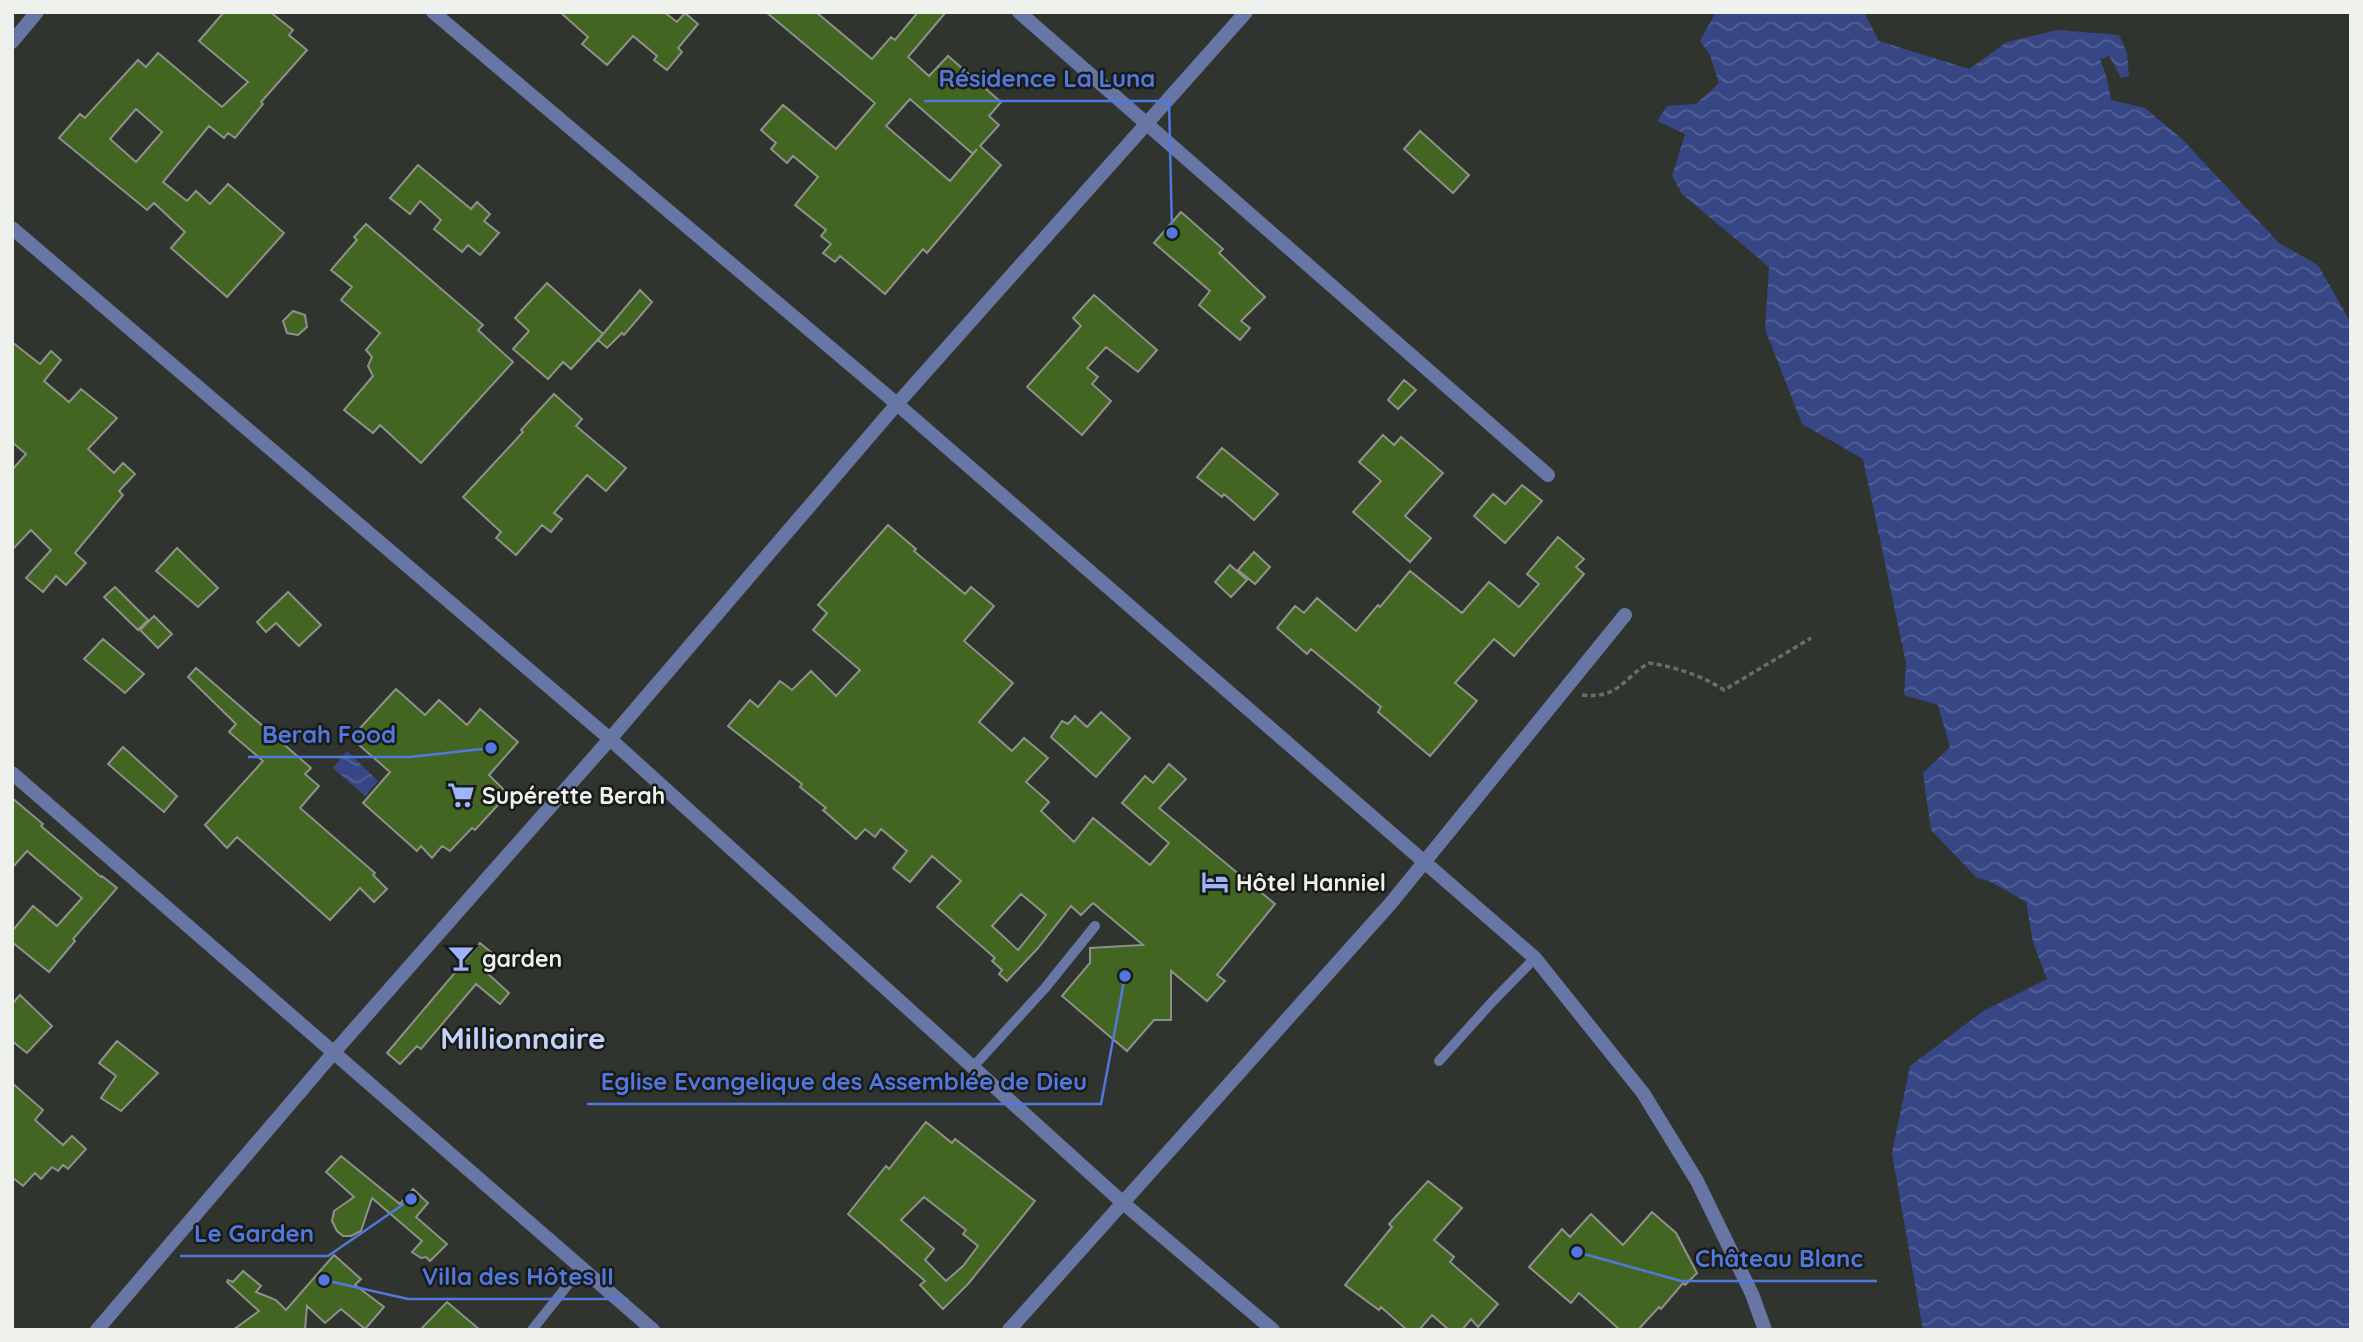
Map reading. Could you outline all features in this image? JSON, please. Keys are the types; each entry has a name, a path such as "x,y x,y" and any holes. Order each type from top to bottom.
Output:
{"street":[{"path":"12,42 37,12"},
{"path":"433,12 897,404 1535,958 1643,1093 1697,1181 1746,1281 1765,1330"},
{"path":"1018,12 1548,475"},
{"path":"97,1330 335,1051 610,739 897,404 1246,12"},
{"path":"12,228 610,739 1122,1202 1273,1330"},
{"path":"1009,1330 1391,903 1625,615"},
{"path":"12,773 653,1330"}],"lane":[{"path":"973,1067 1045,988 1095,926"},
{"path":"1439,1060 1535,958"},
{"path":"531,1330 582,1267"}],"path":[{"path":"1562,692 1595,696 1619,690 1636,671 1649,663 1668,666 1710,681 1724,690 1811,638"}],"water":[{"path":"1716,12 1864,12 1879,41 1969,69 2007,42 2057,30 2119,35 2127,53 2129,76 2121,78 2109,56 2100,59 2111,100 2145,108 2182,139 2279,243 2318,265 2351,323 2351,1330 1923,1330 1892,1153 1910,1066 1983,1011 2047,979 2033,942 2026,902 1993,883 1976,877 1931,830 1923,773 1950,747 1938,705 1904,695 1906,663 1863,459 1802,424 1765,329 1769,267 1682,194 1672,176 1685,134 1657,121 1667,106 1696,104 1719,83 1709,53 1700,41"},
{"path":"347,751 378,781 365,796 333,768"}],"building":[{"path":"224,12 270,12 293,30 289,35 307,50 261,102 263,104 235,138 228,133 224,138 209,126 163,182 187,201 196,191 210,204 228,184 284,233 227,297 171,248 185,232 154,203 147,210 59,138 80,114 85,118 138,60 146,67 158,53 222,107 248,82 199,41","holes":["136,109 162,132 136,162 110,139"]},
{"path":"560,12 664,12 677,22 685,13 698,24 678,48 682,52 667,70 654,60 657,56 633,36 607,65 582,44 588,37"},
{"path":"766,12 816,12 872,59 891,37 895,40 918,12 946,12 908,57 929,76 948,56 1001,102 989,116 999,125 980,146 1001,165 927,253 923,249 885,294 840,256 835,262 823,253 831,244 821,236 826,230 795,205 818,177 793,156 787,163 771,149 776,143 761,130 783,105 836,149 875,103","holes":["910,99 973,154 950,181 886,126"]},
{"path":"1420,131 1469,175 1453,193 1404,149"},
{"path":"418,165 471,209 477,202 490,214 484,221 499,233 480,255 468,245 462,252 434,229 441,220 420,201 410,214 390,198"},
{"path":"1181,212 1223,249 1219,253 1265,297 1241,321 1250,328 1240,340 1199,305 1210,291 1154,243"},
{"path":"366,224 483,325 478,330 513,362 421,463 380,425 373,433 344,410 373,376 368,366 372,357 366,350 380,333 341,300 352,287 331,270 357,240 354,237"},
{"path":"547,283 603,334 571,369 563,362 548,379 513,349 529,331 515,318"},
{"path":"640,290 652,302 624,335 622,333 607,348 598,340"},
{"path":"1094,295 1157,350 1138,372 1106,347 1087,368 1098,377 1092,384 1111,401 1082,435 1027,387 1081,326 1073,318"},
{"path":"293,311 305,315 307,327 298,335 287,333 283,321"},
{"path":"12,342 40,364 51,351 61,360 44,381 69,402 81,389 117,418 88,449 114,473 123,463 135,474 119,491 123,495 75,553 86,563 66,585 56,576 43,592 26,578 51,550 31,530 12,550 12,470 26,454 12,442"},
{"path":"1404,380 1416,390 1398,409 1388,400"},
{"path":"554,394 582,419 576,426 626,468 606,491 587,475 554,513 562,519 551,532 542,525 516,555 496,538 501,532 463,497"},
{"path":"1383,435 1394,445 1401,437 1443,473 1405,516 1431,538 1410,562 1353,512 1381,481 1359,462"},
{"path":"1222,448 1278,494 1254,520 1224,494 1222,497 1197,477"},
{"path":"1522,485 1542,501 1505,543 1474,516 1493,494 1505,504"},
{"path":"888,525 965,594 971,587 994,606 964,641 1013,683 979,722 1012,751 1024,738 1048,758 1026,782 1049,802 1041,811 1074,842 1093,818 1150,865 1169,843 1122,803 1145,776 1153,783 1169,764 1186,779 1159,808 1275,904 1217,975 1225,981 1207,1001 1171,971 1171,1020 1154,1020 1127,1051 1062,996 1090,963 1090,948 1143,945 1093,903 1081,915 1071,906 1038,948 1007,981 999,974 1002,970 992,961 995,958 937,907 961,881 932,856 910,882 893,868 907,851 881,829 875,837 865,829 856,839 823,810 826,808 800,787 802,784 728,726 750,700 758,707 780,681 792,690 811,671 836,696 860,670 813,630 827,613 818,605","holes":["1021,894 1046,915 1018,950 992,926"]},
{"path":"1558,537 1584,559 1576,567 1584,574 1514,656 1494,639 1455,683 1477,701 1430,756 1378,712 1381,707 1311,649 1307,654 1277,628 1295,606 1304,613 1317,598 1356,631 1410,571 1462,613 1489,582 1519,607 1539,584 1527,574"},
{"path":"177,548 218,588 198,607 156,571"},
{"path":"1254,552 1270,567 1255,584 1238,570"},
{"path":"1230,565 1247,580 1231,597 1215,582"},
{"path":"115,587 148,620 138,630 104,597"},
{"path":"288,592 321,625 299,646 276,623 266,632 257,622"},
{"path":"154,616 172,634 158,648 140,630"},
{"path":"103,639 144,674 125,693 84,659"},
{"path":"196,668 311,768 305,774 319,786 300,808 375,873 373,875 387,889 374,902 360,888 330,920 237,837 227,848 205,825 263,761 229,732 236,724 188,677"},
{"path":"396,689 425,715 439,700 467,725 480,709 518,742 489,775 508,794 475,830 472,828 450,851 442,846 432,858 421,846 417,851 363,803 390,772 351,738"},
{"path":"1101,712 1130,738 1096,777 1051,737 1062,721 1068,724 1075,716 1087,727"},
{"path":"123,747 177,796 164,812 108,764"},
{"path":"12,798 43,824 41,826 117,888 73,939 75,941 49,972 12,942 12,931 33,906 57,926 82,898 27,851 12,868"},
{"path":"480,943 498,958 486,972 509,993 500,1004 476,984 421,1049 417,1046 400,1064 387,1053"},
{"path":"20,995 52,1026 27,1053 12,1041 12,1004"},
{"path":"117,1041 158,1073 121,1111 101,1098 116,1076 99,1063"},
{"path":"12,1083 43,1110 35,1120 63,1145 72,1136 86,1149 68,1169 63,1165 58,1171 52,1167 41,1179 35,1173 23,1186 12,1177"},
{"path":"926,1122 952,1143 955,1139 1035,1201 968,1284 943,1309 920,1285 925,1281 848,1214 886,1166 889,1169","holes":["924,1197 966,1230 963,1234 978,1246 963,1266 946,1281 925,1260 934,1249 901,1220"]},
{"path":"341,1156 400,1204 413,1189 428,1203 416,1217 447,1244 430,1261 426,1257 421,1258 412,1252 422,1241 372,1198 361,1231 351,1236 343,1236 332,1221 334,1211 354,1197 326,1172"},
{"path":"1428,1181 1462,1208 1434,1240 1454,1257 1450,1262 1498,1304 1478,1327 1471,1319 1462,1330 1449,1330 1432,1315 1419,1330 1407,1330 1381,1307 1379,1310 1345,1285 1392,1227 1389,1224"},
{"path":"1652,1212 1676,1233 1697,1273 1685,1285 1683,1283 1638,1330 1620,1330 1579,1293 1571,1303 1529,1267 1562,1229 1570,1237 1591,1214 1623,1245"},
{"path":"334,1255 361,1279 355,1285 384,1307 365,1329 341,1309 325,1323 307,1306 305,1330 233,1330 259,1311 227,1282 228,1280 233,1282 243,1271 261,1286 256,1292 276,1300 286,1310"},
{"path":"447,1302 480,1330 420,1330"}],"place":[{"name":"Résidence La Luna","path":"1172,233"},
{"name":"Berah Food","path":"491,748"},
{"name":"Supérette Berah","path":"461,795"},
{"name":"Hôtel Hanniel","path":"1215,882"},
{"name":"garden","path":"461,958"},
{"name":"Eglise Evangelique des Assemblée de Dieu","path":"1125,976"},
{"name":"Le Garden","path":"411,1199"},
{"name":"Château Blanc","path":"1577,1252"},
{"name":"Villa des Hôtes II","path":"324,1280"}],"district":[{"name":"Millionnaire","path":"523,1038"}]}
